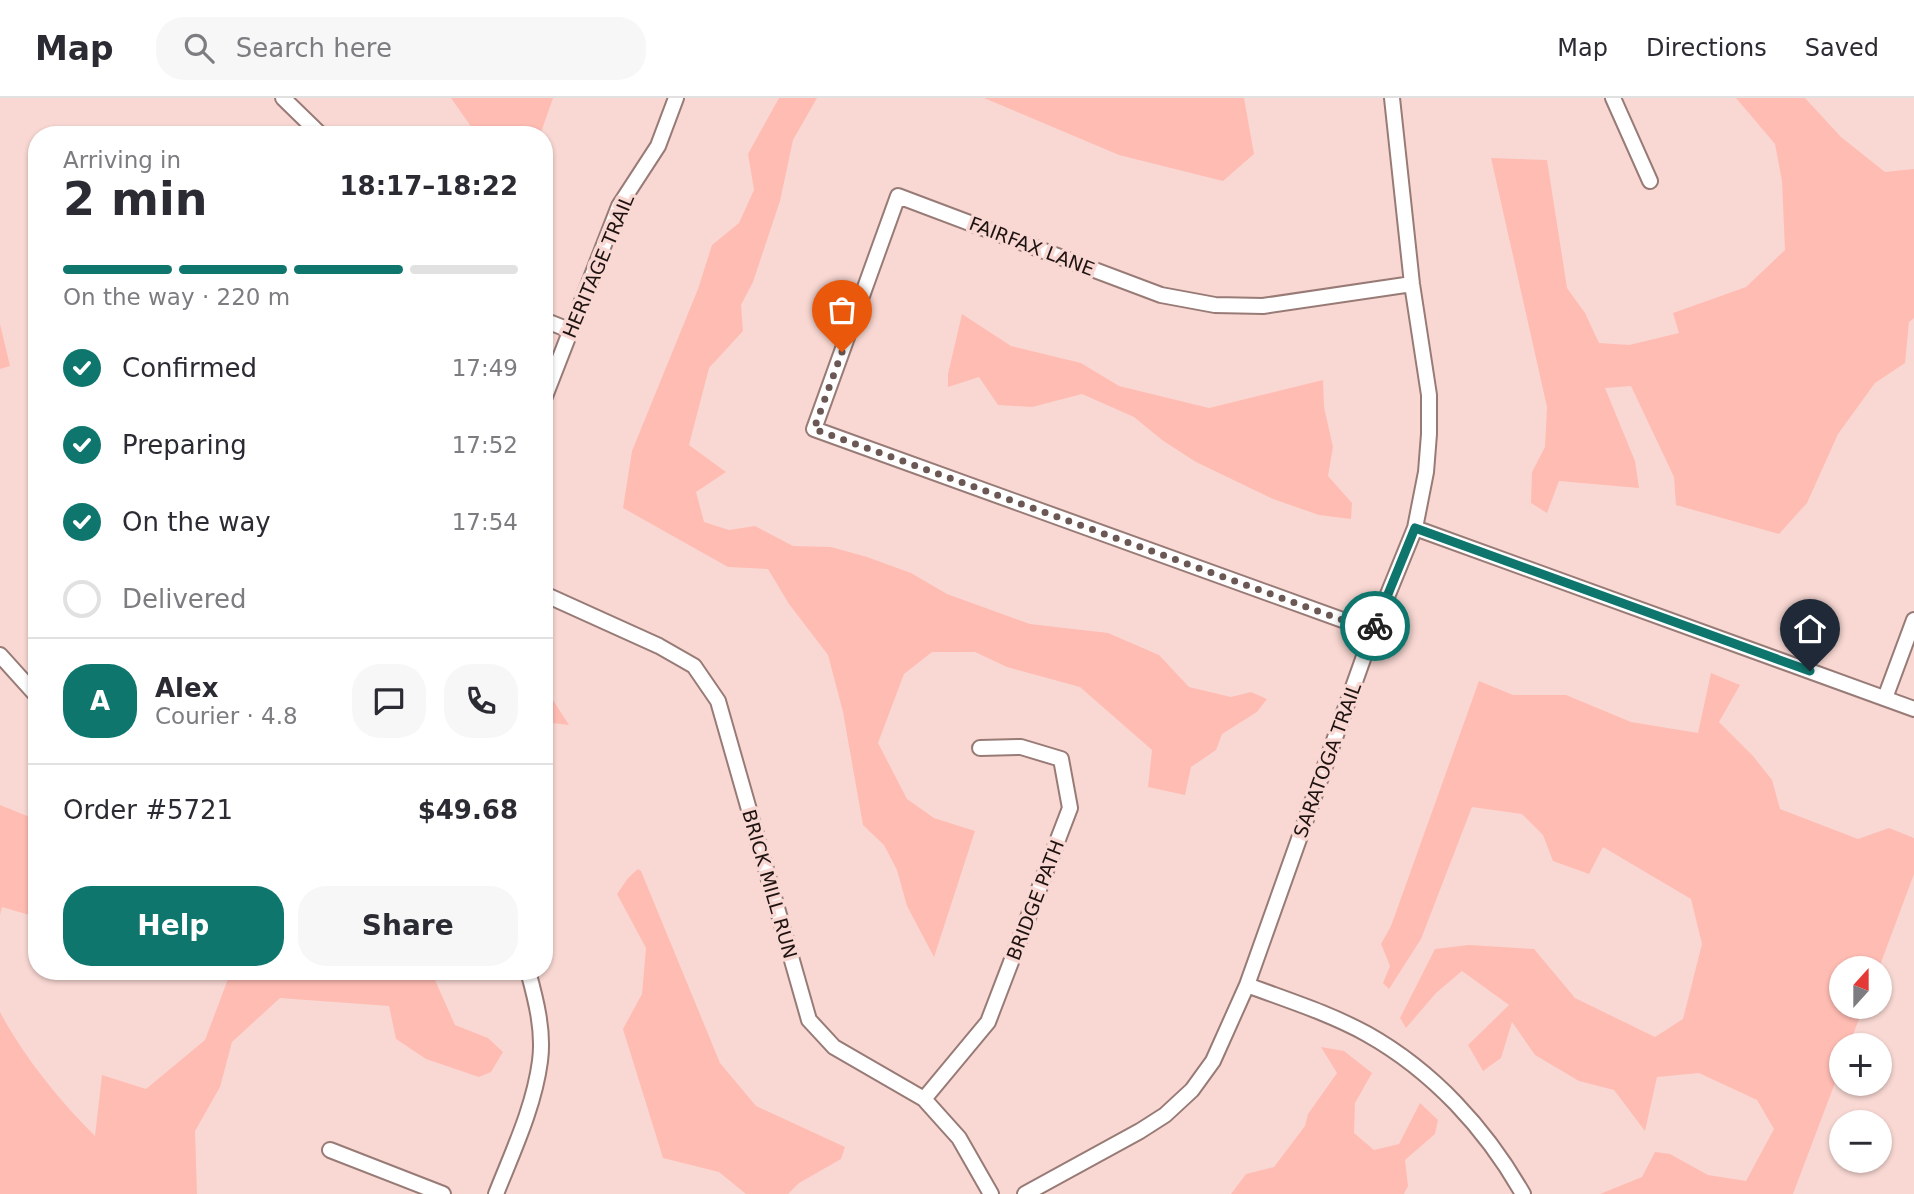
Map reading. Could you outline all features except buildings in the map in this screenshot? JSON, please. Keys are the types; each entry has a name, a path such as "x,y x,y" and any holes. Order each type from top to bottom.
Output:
{"street":[{"path":"283,98 312,126"},
{"name":"HERITAGE TRAIL","path":"553,374 619,206 658,146 676,98"},
{"name":"SARATOGA TRAIL","path":"1024,1194 1165,1115 1192,1090 1213,1061 1247,985 1373,631 1415,528 1426,472 1429,395 1412,284 1392,98"},
{"path":"1613,98 1650,181"},
{"name":"FAIRFAX LANE","path":"1373,631 814,429 898,196 1161,295 1215,305 1263,306 1412,284"},
{"path":"553,324 569,330"},
{"path":"1415,528 1914,709"},
{"name":"BRICK MILL RUN","path":"553,598 659,646 694,666 718,701 809,1020 834,1047 924,1099 959,1138 990,1194"},
{"path":"1885,698 1914,620"},
{"path":"0,655 28,686"},
{"name":"BRIDGE PATH","path":"924,1099 988,1022 1070,808 1061,759 1021,747 980,748"},
{"path":"496,1194 531,1103 541,1060 539,1012 530,980"},
{"path":"1247,985 1367,1034 1402,1057 1470,1117 1494,1147 1523,1194"},
{"path":"330,1150 443,1194"}],"shaded area":[{"path":"451,98 553,98 543,126 471,126"},
{"path":"779,98 817,98 793,140 780,201 753,282 741,305 743,331 709,368 689,445 726,472 696,492 704,522 729,530 755,526 793,546 831,547 867,557 911,573 947,594 1030,624 1108,633 1159,655 1189,687 1231,697 1251,692 1267,699 1257,712 1222,734 1216,750 1191,767 1185,795 1148,787 1152,750 1080,687 1007,667 975,652 932,652 904,674 878,743 907,799 934,818 975,831 934,957 907,906 897,870 884,845 863,825 843,712 828,655 789,604 768,569 728,567 623,508 632,451 698,289 712,245 739,223 754,190 748,154"},
{"path":"984,98 1244,98 1254,154 1223,181 1119,155"},
{"path":"1736,98 1805,98 1841,137 1885,172 1914,169 1914,318 1909,322 1905,363 1875,383 1838,434 1807,503 1779,534 1676,505 1674,477 1631,386 1605,388 1635,461 1639,488 1559,481 1547,513 1531,503 1532,472 1545,447 1547,407 1491,158 1547,160 1567,288 1585,313 1599,343 1629,345 1679,333 1673,313 1746,287 1785,250 1782,181 1775,144"},
{"path":"962,314 1011,346 1081,363 1119,386 1209,408 1323,380 1324,407 1333,447 1328,476 1352,503 1351,519 1319,515 1273,499 1196,462 1162,440 1134,417 1082,394 1032,407 998,405 979,377 948,387 948,374"},
{"path":"0,324 10,366 0,369"},
{"path":"1711,673 1740,685 1719,722 1753,756 1772,780 1780,809 1858,839 1889,828 1914,838 1914,874 1883,956 1829,956 1829,1019 1859,1019 1854,1033 1829,1033 1830,1096 1793,1194 1600,1194 1642,1177 1655,1152 1670,1154 1708,1175 1746,1181 1774,1129 1757,1100 1699,1073 1657,1077 1645,1131 1614,1090 1579,1081 1535,1055 1512,1022 1501,1058 1483,1071 1468,1045 1509,1005 1462,971 1436,993 1406,1028 1400,1018 1435,949 1469,945 1534,949 1575,998 1655,1037 1683,1019 1702,944 1691,899 1603,847 1589,874 1553,861 1543,835 1522,814 1472,807 1421,939 1389,989 1383,983 1390,966 1381,944 1391,926 1479,681 1513,695 1566,695 1631,722 1698,733"},
{"path":"553,700 569,725 553,723"},
{"path":"0,805 28,816 28,915 2,907 0,915"},
{"path":"638,869 720,1063 756,1106 845,1147 841,1159 799,1183 788,1194 746,1194 719,1172 663,1158 623,1029 642,994 646,948 617,894"},
{"path":"228,980 435,980 455,1025 488,1038 503,1052 491,1072 479,1077 426,1059 396,1039 389,1006 280,998 232,1042 220,1087 195,1131 197,1194 0,1194 0,1012 43,1077 95,1136 102,1075 146,1089 205,1040"},
{"path":"1321,1047 1344,1051 1372,1073 1355,1103 1354,1133 1374,1150 1399,1144 1420,1103 1438,1120 1435,1134 1405,1160 1408,1186 1404,1194 1231,1194 1246,1174 1274,1167 1305,1126 1308,1114 1337,1073"}],"way so far":[{"path":"842,352 814,429 1373,631 1375,626"}],"route":[{"path":"1375,626 1415,528 1810,671"}]}
